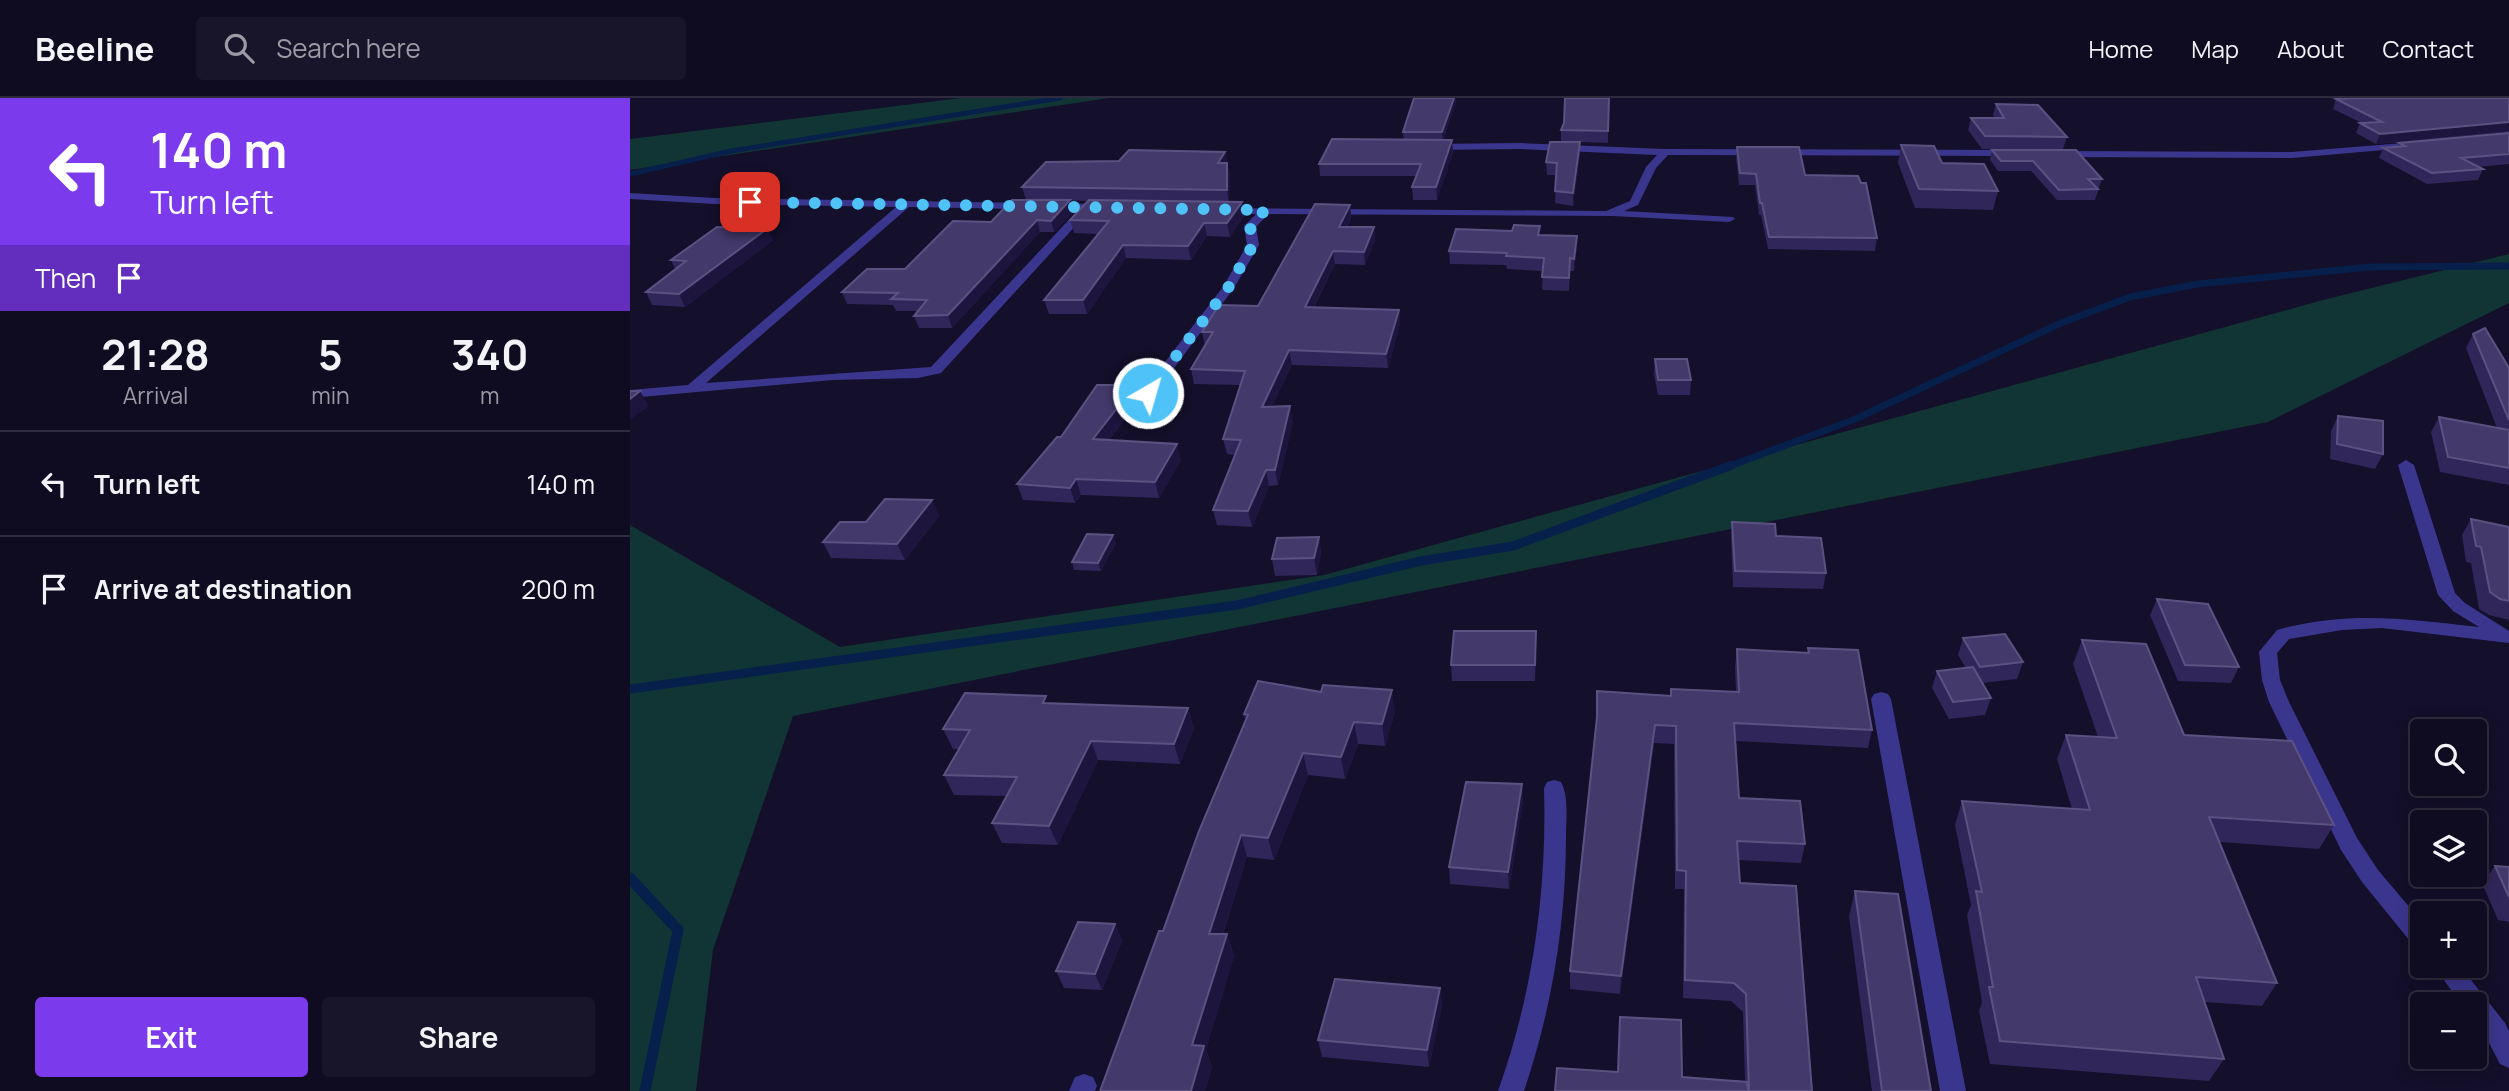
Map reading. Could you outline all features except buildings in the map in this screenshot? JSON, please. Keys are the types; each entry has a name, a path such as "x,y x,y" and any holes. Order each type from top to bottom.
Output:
{"street":[{"path":"2045,154 2292,155 2416,145"},
{"path":"1418,147 1532,146 1665,152 2032,153"},
{"path":"1608,214 1634,203 1651,167 1665,152"},
{"path":"630,196 713,201 1113,208"},
{"path":"691,389 906,204"},
{"path":"630,394 833,376 918,374 936,370 1087,207"},
{"path":"1215,209 1608,214 1729,219"},
{"path":"1148,393 1228,288 1253,245 1250,226 1265,210"},
{"path":"2406,465 2447,595 2459,607 2509,637 2382,622 2342,624 2283,634 2268,652 2271,680 2279,702 2349,844 2370,876 2410,924"},
{"path":"1881,699 1953,1091"},
{"path":"1511,1091 1528,1033 1547,947 1557,831 1553,788"},
{"path":"2454,978 2496,1031 2509,1056"}],"green space":[{"path":"961,98 1109,98 630,170 630,139"},
{"path":"2509,254 2509,303 2268,422 793,716 713,950 696,1091 630,1091 630,525 840,647 1324,575 2323,300"}],"waterway":[{"path":"630,174 731,151 1060,98"},
{"path":"1727,467 1853,420 2061,323 2130,297 2198,284 2369,267 2509,266"},
{"path":"630,689 1237,605 1421,561 1513,546 1732,465"},
{"path":"630,878 678,930 645,1091"}],"route":[{"path":"750,202 1265,210 1250,226 1253,245 1228,288 1148,393"}]}
